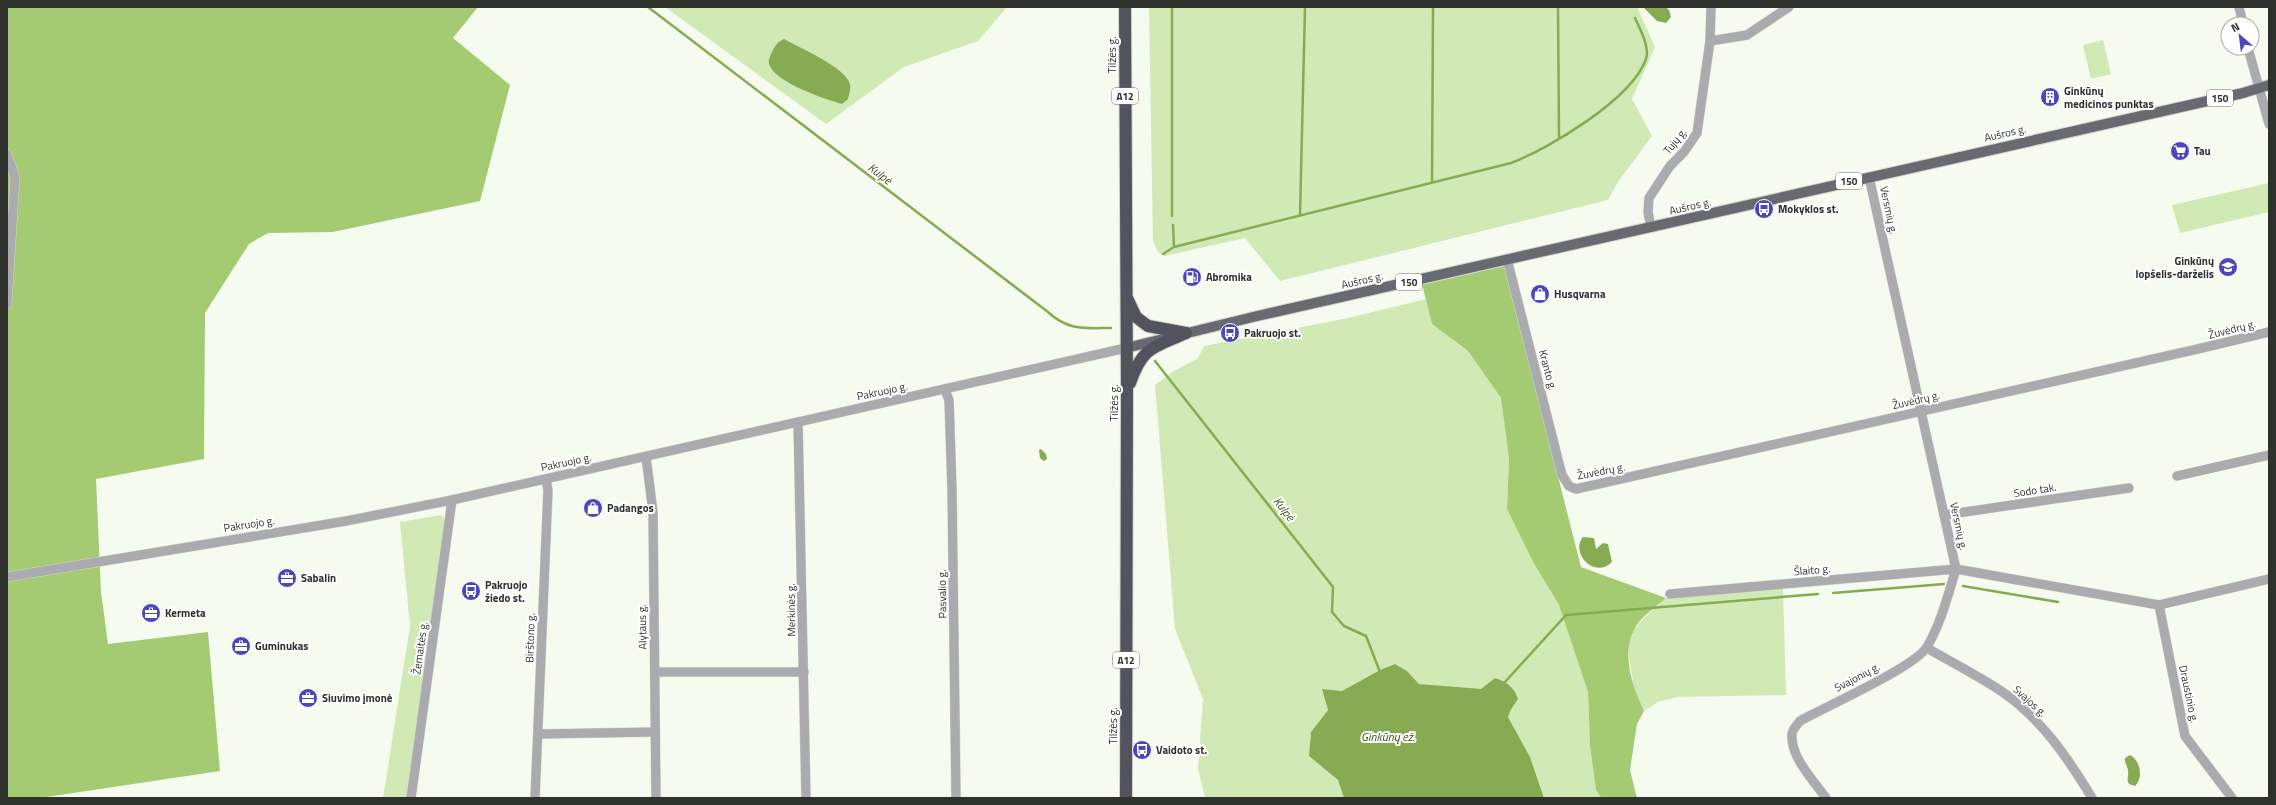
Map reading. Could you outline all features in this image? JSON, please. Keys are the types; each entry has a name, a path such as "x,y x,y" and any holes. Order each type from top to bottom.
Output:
{"highway":[{"name":"Tilžės g.","path":"1125,7 1127,391 1126,798"},
{"path":"1126,296 1136,317 1148,326 1186,333"},
{"path":"1127,391 1136,365 1142,356 1150,350 1186,333"}],"main road":[{"name":"150","path":"2259,89 2269,85"},
{"name":"Aušros g.","path":"1126,348 1186,333 2259,89"}],"street":[{"name":"Tujų g.","path":"1651,227 1648,212 1649,198 1670,166 1684,152 1697,133 1710,41 1711,7"},
{"path":"1710,41 1747,35 1789,7"},
{"path":"2250,56 2269,124"},
{"path":"7,154 15,178 7,304"},
{"name":"Versmių g.","path":"1869,177 1956,569"},
{"name":"Kranto g.","path":"1506,260 1562,475 1569,486"},
{"name":"Žuvėdrų g.","path":"1569,486 1582,488 2269,332"},
{"name":"Pakruojo g.","path":"7,577 346,521 452,500 1126,348"},
{"name":"Pasvalio g.","path":"945,390 949,400 952,482 956,798"},
{"name":"Merkinės g.","path":"798,422 806,798"},
{"path":"2176,476 2269,456"},
{"name":"Alytaus g.","path":"646,457 653,512 656,798"},
{"name":"Birštono g.","path":"535,798 539,734 548,490 546,479"},
{"name":"Sodo tak.","path":"1944,515 2129,488"},
{"name":"Žemaitės g.","path":"411,798 452,500"},
{"path":"1956,569 2159,605 2269,578"},
{"name":"Šlaito g.","path":"1670,594 1956,569"},
{"name":"Svajonių g.","path":"1826,798 1800,760 1792,745 1792,733 1800,721 1901,667 1927,648 1943,613 1956,569"},
{"name":"Draustinio g.","path":"2159,605 2186,736 2232,798"},
{"name":"Svajos g.","path":"1927,648 2002,691 2025,710 2064,754 2092,798"},
{"path":"655,672 804,672"},
{"path":"539,734 655,732"}],"shaded area":[{"path":"7,7 478,7 453,38 510,85 480,201 333,232 268,233 249,244 205,313 204,459 96,479 101,592 108,644 208,632 220,771 40,798 7,798"},
{"path":"665,7 1007,7 978,41 904,67 826,124","holes":["769,66 817,96 783,78"]},
{"path":"1149,7 1637,7 1655,47 1632,99 1652,136 1618,182 1608,200 1280,281 1245,238 1165,256 1158,252 1153,241"},
{"path":"2103,40 2111,74 2091,79 2083,45"},
{"path":"2269,183 2269,212 2180,233 2172,205"},
{"path":"1504,264 1581,567 1666,598 1637,625 1630,640 1630,671 1636,692 1644,711 1637,724 1630,770 1637,798 1601,798 1596,790 1590,746 1588,692 1559,605 1533,562 1507,509 1509,459 1501,398 1468,351 1432,324 1422,284"},
{"path":"1426,299 1432,324 1468,351 1501,398 1509,459 1507,509 1533,562 1559,605 1588,692 1590,746 1596,790 1601,798 1544,798 1530,757 1508,717 1509,711 1518,699 1495,678 1481,690 1419,684 1407,671 1395,664 1380,670 1342,691 1322,689 1328,710 1311,732 1309,756 1338,780 1344,798 1205,798 1198,769 1203,699 1175,629 1155,385 1172,372 1198,358 1204,346 1348,318"},
{"path":"441,515 445,519 411,798 383,798 410,626 400,522"},
{"path":"1783,588 1786,695 1678,697 1658,702 1644,711 1635,694 1629,657 1629,643 1634,630 1645,617 1666,598"}],"water":[{"path":"1643,7 1666,7 1669,10 1671,17 1666,23 1657,21"},
{"path":"784,39 821,58 840,71 850,84 848,99 842,104 813,94 790,83 773,71 769,64 769,58 776,44"},
{"path":"1041,449 1046,454 1047,459 1044,461 1040,458 1039,450"},
{"path":"1583,537 1594,538 1596,549 1603,543 1608,544 1612,562 1605,567 1598,568 1591,566 1586,562 1580,550 1580,543"},
{"name":"Ginkūnų ež.","path":"1395,664 1407,671 1419,684 1481,689 1495,678 1510,686 1518,699 1508,717 1530,757 1544,798 1344,798 1338,780 1309,756 1311,732 1328,710 1322,689 1342,691 1380,670"},
{"path":"2130,755 2136,761 2140,769 2138,783 2135,786 2129,784 2128,781 2128,769 2125,758"}],"waterway":[{"name":"Kulpė","path":"648,7 1055,318 1063,323 1078,327 1111,328"},
{"path":"1172,7 1172,216"},
{"path":"1300,215 1305,7"},
{"path":"1432,182 1433,7"},
{"path":"1558,7 1559,138"},
{"path":"1174,247 1511,163 1527,156 1567,134 1607,106 1638,74 1646,59 1647,49 1635,18"},
{"path":"1163,254 1174,247 1173,225"},
{"name":"Kulpė","path":"1155,361 1333,587 1332,612 1344,626 1366,636 1380,672"},
{"path":"1833,593 1944,584"},
{"path":"1963,586 2058,602"},
{"path":"1505,682 1566,615 1818,594"}],"place":[{"name":"Ginkūnų medicinos punktas","path":"2050,97"},
{"name":"Tau","path":"2180,151"},
{"name":"Mokyklos st.","path":"1764,209"},
{"name":"Ginkūnų lopšelis-darželis","path":"2228,267"},
{"name":"Abromika","path":"1192,277"},
{"name":"Husqvarna","path":"1540,294"},
{"name":"Pakruojo st.","path":"1230,333"},
{"name":"Padangos","path":"593,508"},
{"name":"Sabalin","path":"287,578"},
{"name":"Pakruojo žiedo st.","path":"471,591"},
{"name":"Kermeta","path":"151,613"},
{"name":"Guminukas","path":"241,646"},
{"name":"Siuvimo įmonė","path":"308,698"},
{"name":"Vaidoto st.","path":"1142,750"}]}
